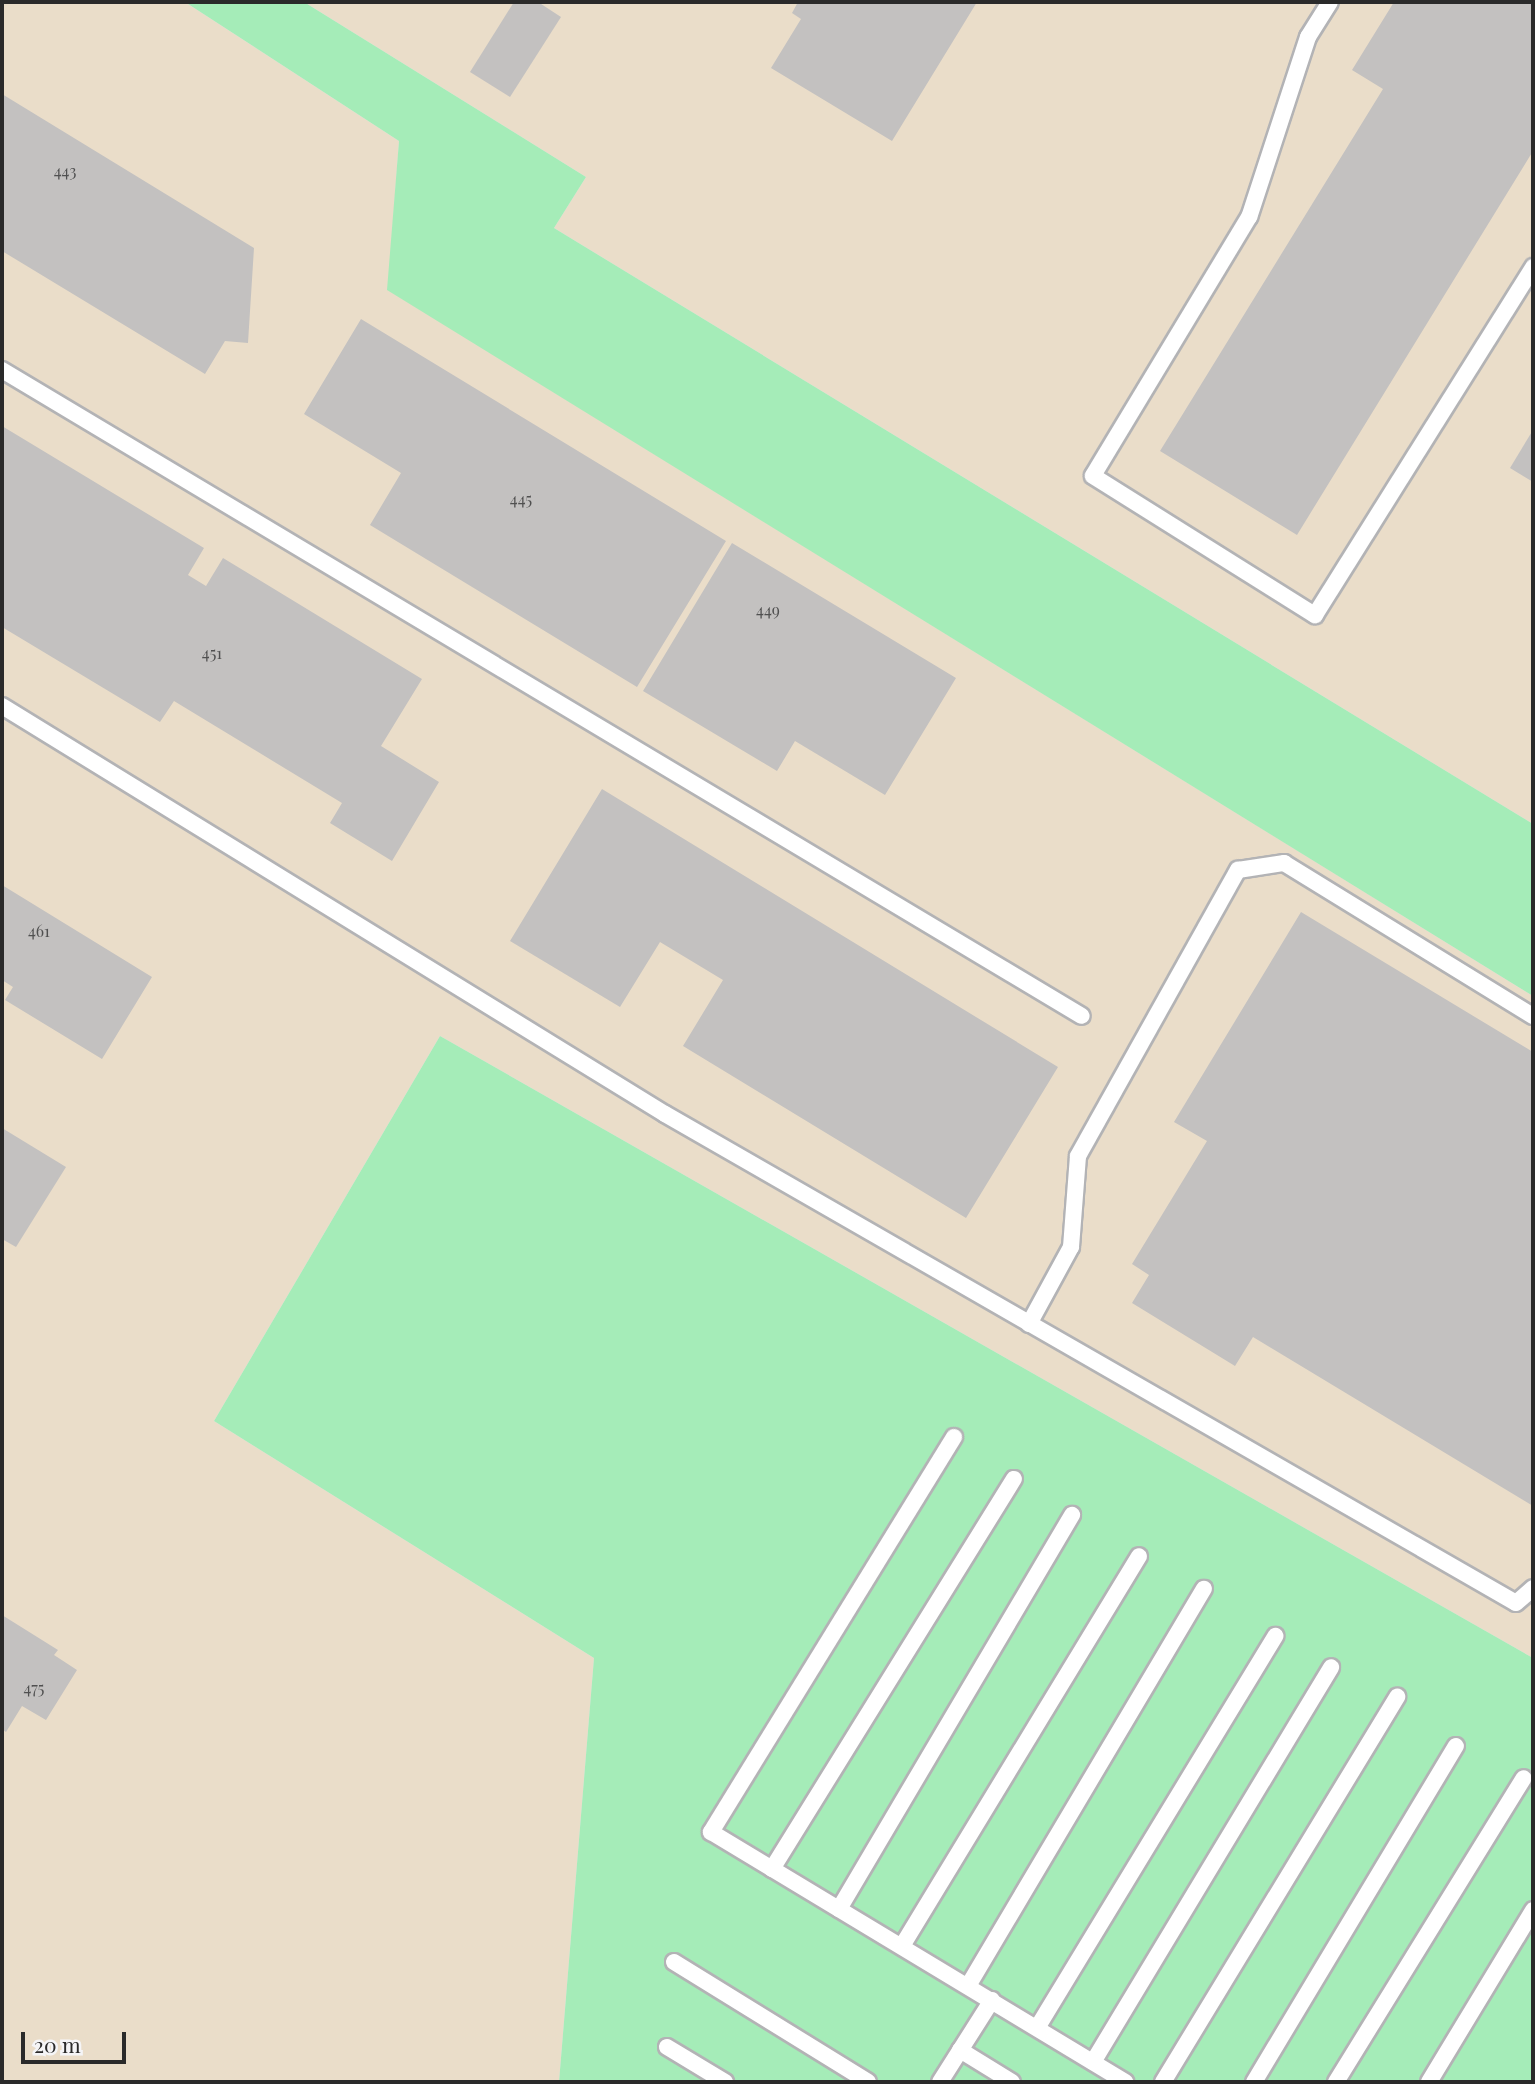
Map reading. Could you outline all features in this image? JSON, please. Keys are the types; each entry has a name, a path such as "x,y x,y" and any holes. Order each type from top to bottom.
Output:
{"lane":[{"path":"1330,2 1308,37 1249,217 1093,476 1315,614 1533,267"},
{"path":"2,370 1082,1016"},
{"path":"2,706 665,1114 1029,1324 1516,1603 1533,1588"},
{"path":"1029,1324 1071,1247 1078,1156 1209,914 1238,870 1284,863 1533,1016"},
{"path":"954,1437 711,1832 1126,2082"},
{"path":"772,1868 1014,1479"},
{"path":"839,1909 1072,1515"},
{"path":"902,1946 1139,1556"},
{"path":"968,1986 1204,1589"},
{"path":"1037,2028 1275,1636"},
{"path":"1093,2062 1331,1667"},
{"path":"1163,2082 1396,1697"},
{"path":"1254,2082 1456,1746"},
{"path":"1336,2082 1524,1778"},
{"path":"1429,2082 1533,1910"},
{"path":"674,1962 868,2082"},
{"path":"940,2082 992,2000"},
{"path":"667,2047 725,2082"},
{"path":"960,2050 1013,2082"}],"shaded area":[{"path":"2,2 185,2 399,141 388,290 1533,996 1533,1658 440,1036 214,1421 594,1658 559,2082 2,2082"},
{"path":"304,2 1533,2 1533,824 554,228 586,177"}],"green space":[{"path":"185,2 304,2 586,177 554,228 1533,824 1533,996 387,290 399,141"},
{"path":"440,1036 1533,1658 1533,2082 559,2082 594,1658 214,1421"}],"building":[{"path":"514,2 538,2 561,17 510,97 470,72"},
{"path":"798,2 977,2 892,141 771,68 801,19 792,13"},
{"path":"1394,2 1533,2 1533,151 1297,535 1160,451 1383,89 1352,70"},
{"path":"2,94 254,248 248,343 225,341 205,374 2,251"},
{"path":"361,319 726,541 637,687 370,525 401,473 304,414"},
{"path":"2,426 204,548 188,575 206,586 223,558 422,679 381,746 439,782 392,861 330,823 342,803 174,701 160,722 2,627"},
{"path":"1533,430 1533,482 1510,468"},
{"path":"732,543 956,678 885,795 795,741 777,771 643,691"},
{"path":"602,789 1058,1067 966,1218 683,1046 723,980 660,942 620,1007 510,941"},
{"path":"2,885 152,977 102,1059 5,1000 13,987 2,980"},
{"path":"1301,912 1533,1052 1533,1506 1253,1337 1235,1366 1132,1303 1149,1275 1132,1264 1207,1141 1174,1122"},
{"path":"2,1128 66,1167 16,1247 2,1239"},
{"path":"2,1615 58,1650 54,1655 77,1670 46,1720 22,1706 6,1732 2,1729"}]}
